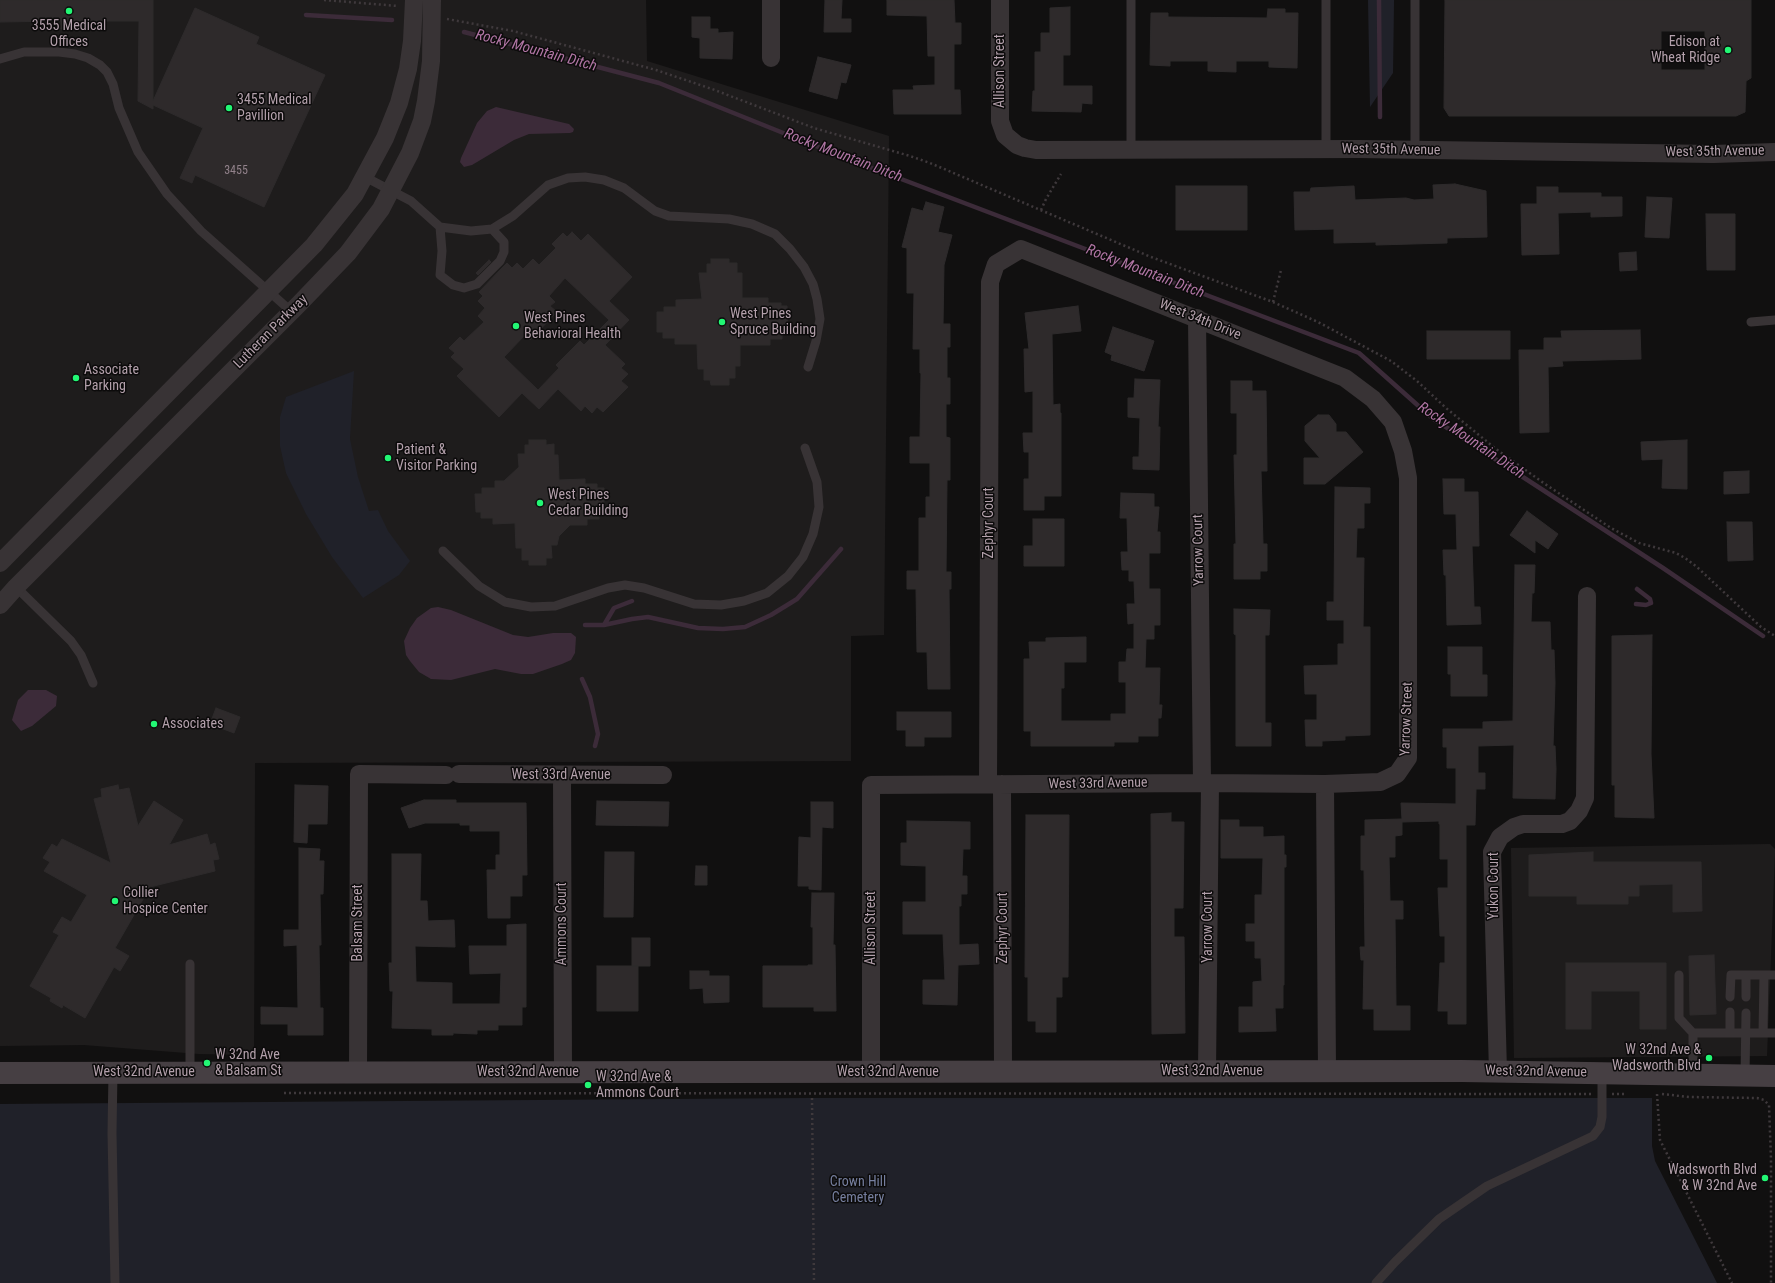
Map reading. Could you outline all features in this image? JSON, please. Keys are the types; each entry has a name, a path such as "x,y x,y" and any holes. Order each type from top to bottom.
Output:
{"street":[{"name":"Lutheran Parkway","path":"0,605 16,587 292,312 348,253 381,209 415,143 424,114 432,50 432,0"},
{"path":"771,0 771,58"},
{"name":"Allison Street","path":"1000,0 1000,121 1002,129 1010,140"},
{"path":"0,563 234,327 331,226 356,194 385,138 399,103 410,56 414,5"},
{"name":"West 35th Avenue","path":"1010,140 1017,145 1036,150 1326,149 1713,154 1775,152"},
{"name":"West 34th Drive","path":"996,264 1021,250 1197,318 1345,378 1372,399 1393,422"},
{"name":"Zephyr Court","path":"996,264 990,282 995,784 1003,1071"},
{"name":"Yarrow Court","path":"1197,318 1206,783 1207,1071"},
{"name":"Yarrow Street","path":"1325,784 1380,782 1397,774 1408,758 1408,478 1403,451 1393,422"},
{"path":"0,572 16,587"},
{"name":"Yukon Court","path":"1498,1072 1492,852 1500,837 1514,827 1523,824 1562,824 1570,821 1579,811 1585,798 1587,596"},
{"name":"West 33rd Avenue","path":"359,774 562,776 663,775"},
{"name":"Balsam Street","path":"358,1072 359,774"},
{"name":"Ammons Court","path":"562,776 563,1072"},
{"name":"West 33rd Avenue","path":"871,785 1206,783 1325,784"},
{"path":"1325,784 1327,1071"},
{"name":"Allison Street","path":"871,785 871,1072"},
{"name":"West 32nd Avenue","path":"0,1073 1003,1071 1498,1072 1602,1084 1693,1075 1775,1076"}],"lane":[{"path":"1131,0 1131,150"},
{"path":"1326,0 1326,149"},
{"path":"1414,150 1416,0"},
{"path":"0,59 24,52 59,52 75,54 88,58 100,65 107,72 113,84 119,108 138,152 167,194 201,231 292,312"},
{"path":"365,177 411,201 440,227 471,231 492,229 513,216 548,185 568,178 585,177 604,180 624,188 655,211 670,216 730,219 752,224 775,234 790,249 804,267 813,284 820,319 816,342 808,367"},
{"path":"440,227 442,251 440,275 453,285 464,288 478,284 500,261 504,252 504,242 492,229"},
{"path":"1751,322 1775,320"},
{"path":"443,551 479,586 505,602 531,607 555,606 608,588 625,585 644,588 694,604 721,606 744,601 767,592 788,576 803,557 813,534 819,507 817,488 805,448"},
{"path":"16,587 70,641 81,655 94,683"},
{"path":"190,964 190,1073"},
{"path":"1680,975 1679,1018 1693,1033 1693,1075"},
{"path":"1763,1033 1764,975"},
{"path":"1730,997 1731,976 1775,975"},
{"path":"1746,976 1746,997"},
{"path":"1730,1012 1730,1033"},
{"path":"1745,1076 1746,1013"},
{"path":"1693,1033 1775,1033"},
{"path":"113,1072 112,1133 115,1283"},
{"path":"1376,1283 1439,1219 1487,1186 1593,1136 1601,1124 1602,1084"}],"path":[{"path":"324,0 414,5"},
{"path":"1042,210 1046,199 1062,174"},
{"path":"1273,302 1281,270"},
{"path":"277,1093 1602,1084 1634,1094"},
{"path":"1650,1094 1689,1098 1757,1098 1764,1100 1769,1105 1771,1167 1771,1283"},
{"path":"1657,1094 1660,1140 1732,1283"},
{"path":"812,1098 814,1283"}],"shaded area":[{"path":"0,0 646,0 647,61 889,136 884,635 851,636 851,761 255,763 254,1055 199,1054 84,1045 0,1046"},
{"path":"496,107 569,124 574,129 573,132 570,133 529,134 514,140 472,165 464,167 460,162 461,158 477,123 487,111"},
{"path":"438,607 451,610 513,635 528,637 553,633 571,633 576,637 575,653 571,660 533,674 521,674 495,669 451,680 431,679 419,672 410,661 406,655 404,641 417,618 431,608"},
{"path":"28,690 46,690 57,696 56,706 32,726 21,731 12,720 18,700"},
{"path":"1770,844 1775,849 1775,853 1767,1056 1514,1058 1511,848"}],"green space":[{"path":"1368,0 1394,0 1393,73 1370,107"},
{"path":"354,371 350,439 358,477 369,511 378,510 388,531 410,561 399,575 363,598 332,557 306,514 286,473 280,446 280,417 286,397"},
{"name":"Crown Hill Cemetery","path":"807,1098 1652,1098 1652,1146 1655,1161 1717,1283 0,1283 0,1104"}],"building":[{"name":"3455 Medical Pavillion","path":"0,0 153,0 153,101 195,8 259,37 256,44 325,75 264,207 195,175 192,183 180,178 203,128 153,105 153,109 138,101 139,21 79,21 79,29 61,29 61,21 0,22"},
{"path":"825,0 842,0 841,19 851,19 851,32 824,32"},
{"path":"887,0 954,0 955,23 961,23 961,44 954,44 954,90 960,90 961,114 894,114 893,90 914,90 913,86 935,85 935,56 928,56 927,16 887,15"},
{"name":"Edison at Wheat Ridge","path":"1445,0 1751,0 1751,78 1746,81 1745,112 1736,116 1449,116 1444,108","holes":["1661,31 1705,31 1705,70 1661,70"]},
{"path":"1070,7 1070,55 1063,55 1063,86 1092,86 1092,104 1082,103 1081,112 1032,111 1033,91 1035,91 1035,52 1041,52 1041,33 1050,33 1050,8"},
{"path":"1268,9 1285,9 1285,13 1298,13 1297,68 1269,67 1269,61 1236,61 1236,72 1208,71 1208,61 1170,61 1170,66 1150,65 1151,13 1168,13 1168,17 1267,18"},
{"path":"692,17 710,17 710,29 718,29 718,33 733,32 732,59 700,58 700,38 692,37"},
{"path":"818,57 851,65 846,83 841,82 837,99 809,91"},
{"path":"1455,184 1486,191 1487,237 1447,238 1447,243 1376,245 1376,242 1334,243 1334,229 1295,230 1294,192 1310,192 1311,188 1354,186 1355,200 1406,198 1414,200 1434,199 1433,185"},
{"path":"1176,186 1247,186 1247,230 1176,230"},
{"path":"1537,187 1558,187 1558,193 1601,193 1601,197 1622,197 1622,216 1591,217 1591,212 1558,213 1559,254 1522,255 1521,204 1537,204"},
{"path":"1647,197 1672,198 1669,238 1645,237"},
{"path":"926,202 944,207 938,232 952,235 944,265 943,324 950,324 950,347 947,347 947,378 950,378 950,404 946,404 946,437 950,438 950,480 947,480 946,572 951,572 951,589 949,589 950,689 928,689 927,652 917,652 916,589 907,589 907,571 919,571 919,518 926,518 926,497 930,497 930,463 910,463 910,437 920,437 921,373 920,349 913,349 914,293 907,293 907,248 902,247 912,208 923,211"},
{"path":"1706,214 1735,214 1735,270 1707,270"},
{"name":"West Pines Behavioral Health","path":"572,232 581,241 588,234 632,277 609,301 629,320 605,345 625,364 621,368 628,374 621,381 628,387 603,412 597,407 592,413 585,406 581,411 558,389 539,409 522,393 499,417 457,376 464,369 451,357 455,353 449,348 460,337 464,341 484,322 478,316 485,308 478,301 483,296 479,292 507,263 512,268 517,263 523,269 533,259 539,265 556,248 552,244 563,233 567,237","holes":["565,278 609,320 584,345 580,341 556,365 559,368 538,390 504,357 525,335 530,340 557,312 550,306 555,302 549,296"]},
{"path":"1636,252 1637,270 1620,271 1619,253"},
{"name":"West Pines Spruce Building","path":"711,259 729,259 729,263 737,263 737,273 742,273 742,298 768,298 768,303 781,303 781,306 787,306 788,334 782,334 782,339 770,339 770,345 740,345 740,366 735,366 735,378 729,378 729,385 711,385 710,380 704,380 704,369 698,369 697,344 675,344 675,338 663,338 663,332 657,332 657,312 664,312 664,307 676,307 676,300 702,299 699,273 707,273 707,264 711,264"},
{"path":"489,260 491,262 478,275 476,273"},
{"path":"1078,306 1081,331 1052,334 1053,405 1060,404 1061,413 1061,496 1044,496 1044,510 1024,510 1024,479 1029,479 1029,452 1024,452 1023,433 1033,433 1033,391 1025,392 1024,349 1029,349 1025,313"},
{"path":"1113,327 1154,341 1144,371 1111,360 1112,355 1105,352"},
{"path":"1640,330 1641,359 1562,361 1563,366 1548,367 1549,432 1520,433 1519,350 1544,350 1544,338 1562,338 1561,331"},
{"path":"1427,331 1510,331 1510,359 1427,359"},
{"path":"1135,379 1160,380 1158,427 1160,427 1159,470 1133,469 1133,457 1139,457 1140,418 1128,417 1128,398 1134,398"},
{"path":"1231,381 1252,381 1252,391 1266,391 1267,471 1261,471 1263,544 1267,544 1267,571 1260,571 1260,579 1234,579 1234,544 1236,544 1234,455 1237,455 1237,413 1231,413"},
{"path":"1318,415 1329,415 1336,424 1336,432 1346,432 1363,452 1325,484 1304,484 1304,458 1320,458 1305,441 1305,426"},
{"name":"West Pines Cedar Building","path":"529,440 546,440 546,445 554,444 554,455 558,455 559,480 585,479 585,484 597,484 597,488 604,488 604,514 599,514 599,519 587,519 587,525 570,525 559,536 557,545 551,545 552,558 546,558 546,565 529,565 529,560 522,560 522,548 516,548 515,523 493,524 493,518 481,518 481,512 476,512 475,494 482,494 482,488 495,488 495,481 504,481 519,467 518,454 525,454 525,445 529,445"},
{"path":"1687,440 1687,489 1662,488 1663,459 1642,460 1641,442"},
{"path":"1749,471 1749,493 1724,494 1724,472"},
{"path":"1443,479 1464,479 1464,492 1478,492 1479,546 1472,546 1474,607 1480,607 1481,624 1447,625 1446,575 1444,575 1443,550 1457,550 1456,514 1444,514"},
{"path":"1335,487 1370,488 1370,503 1364,503 1364,528 1357,528 1356,558 1364,558 1363,627 1370,627 1370,735 1345,736 1345,740 1322,741 1322,746 1306,746 1305,720 1317,720 1317,694 1305,694 1304,666 1338,665 1338,644 1344,644 1344,620 1327,620 1327,602 1334,602"},
{"path":"1121,493 1154,494 1154,507 1159,507 1157,532 1160,532 1160,553 1149,553 1149,589 1160,589 1160,625 1154,625 1154,639 1146,639 1145,668 1160,668 1159,705 1162,705 1161,718 1158,718 1158,736 1138,736 1138,742 1114,742 1114,746 1031,746 1031,731 1024,731 1024,659 1030,659 1029,642 1046,642 1046,638 1086,637 1086,662 1064,662 1064,688 1061,688 1061,721 1111,721 1111,714 1126,714 1126,682 1119,682 1119,662 1126,662 1127,649 1134,649 1134,623 1128,624 1127,604 1135,604 1134,581 1129,581 1129,570 1122,570 1121,552 1128,552 1127,518 1120,518"},
{"path":"1527,511 1558,534 1548,549 1535,540 1535,553 1510,535"},
{"path":"1033,519 1064,519 1064,566 1024,566 1024,546 1033,546"},
{"path":"1727,522 1752,522 1753,560 1728,561"},
{"path":"1515,565 1535,565 1531,622 1550,622 1551,650 1554,650 1555,683 1553,746 1555,746 1556,769 1555,799 1513,798 1514,745 1478,746 1478,773 1485,773 1485,789 1476,789 1475,825 1466,825 1466,1024 1448,1024 1448,1011 1438,1011 1440,963 1445,963 1445,936 1440,936 1438,888 1448,888 1448,859 1440,859 1440,824 1439,821 1402,822 1402,835 1395,836 1395,857 1389,857 1390,901 1403,901 1403,919 1395,919 1396,1006 1410,1006 1410,1030 1374,1030 1374,1009 1363,1009 1364,960 1361,960 1360,947 1365,947 1364,870 1361,870 1361,836 1365,836 1365,820 1402,819 1401,803 1456,804 1456,768 1447,768 1447,747 1443,747 1443,729 1483,729 1483,722 1513,721"},
{"path":"1234,609 1270,610 1269,635 1265,635 1265,723 1271,723 1271,746 1236,746 1236,635 1234,634"},
{"path":"1652,635 1651,754 1654,818 1615,817 1615,785 1612,785 1612,636"},
{"path":"1448,647 1482,647 1482,675 1487,675 1487,696 1451,696 1451,674 1448,674"},
{"path":"216,708 240,717 234,733 210,724"},
{"path":"897,712 951,712 951,737 924,737 924,746 906,746 906,730 897,730"},
{"name":"Collier Hospice Center","path":"118,785 119,790 129,788 138,826 154,801 183,820 169,845 207,834 210,845 215,843 219,859 213,860 215,871 150,887 115,948 129,956 120,971 114,967 85,1018 63,1005 62,1008 50,1001 51,998 30,986 59,935 53,932 62,917 71,922 87,895 44,871 50,862 43,858 52,844 57,847 62,839 111,863 94,799 102,797 101,789"},
{"path":"295,785 328,786 327,824 308,824 307,843 294,842"},
{"path":"424,800 456,800 456,803 526,803 527,875 522,875 522,896 510,896 510,918 488,918 487,870 496,870 496,855 500,855 500,831 470,831 470,825 460,825 460,823 425,823 409,828 401,808"},
{"path":"597,801 669,802 668,826 596,825"},
{"path":"811,802 833,802 833,828 822,827 821,890 809,889 809,886 798,886 799,837 811,838"},
{"path":"1171,813 1171,822 1184,822 1183,908 1174,908 1174,937 1184,937 1185,1033 1152,1034 1151,814"},
{"path":"1026,815 1069,815 1068,977 1062,977 1062,997 1056,997 1056,1032 1036,1032 1036,1021 1028,1021 1028,977 1025,977"},
{"path":"1221,820 1239,820 1239,827 1263,827 1263,837 1284,836 1284,855 1286,855 1286,867 1284,867 1284,985 1283,1008 1275,1008 1276,1031 1239,1032 1239,1007 1253,1007 1253,982 1262,981 1261,958 1255,958 1255,941 1246,941 1246,924 1255,924 1255,895 1262,895 1263,858 1221,858"},
{"path":"907,821 970,822 970,849 963,849 962,876 967,876 967,894 961,894 961,906 959,906 959,945 978,944 979,964 958,965 957,1005 923,1004 923,980 945,980 943,934 903,934 903,902 926,902 926,866 901,865 901,843 907,843"},
{"path":"299,848 320,849 319,861 324,861 323,894 320,894 321,945 319,945 320,1008 323,1008 323,1035 288,1035 288,1024 261,1024 261,1007 298,1008 297,945 284,946 284,930 299,930"},
{"path":"605,852 634,852 633,917 604,917"},
{"path":"1593,852 1593,862 1701,862 1702,911 1673,912 1673,884 1639,885 1639,896 1628,896 1628,904 1577,904 1577,896 1529,896 1529,855"},
{"path":"392,854 421,854 420,901 427,901 428,921 454,920 455,947 415,946 416,982 452,983 452,1004 500,1004 501,973 470,974 469,946 507,946 507,925 526,924 526,1007 522,1007 522,1025 498,1025 498,1030 477,1030 477,1034 453,1033 453,1035 432,1035 432,1029 392,1028 393,991 390,991 389,963 392,963"},
{"path":"696,866 707,866 707,885 695,885"},
{"path":"812,893 834,893 833,945 835,945 836,1011 814,1011 814,1007 763,1007 763,966 813,965 813,927 811,927"},
{"path":"632,938 650,938 650,966 632,966"},
{"path":"1714,955 1716,1014 1690,1015 1689,956"},
{"path":"1566,963 1666,963 1666,1029 1640,1029 1640,991 1591,991 1591,1029 1566,1029"},
{"path":"597,966 638,966 638,1011 597,1011"},
{"path":"690,971 709,971 709,976 729,976 729,1002 704,1003 703,988 690,989"}],"waterway":[{"path":"1379,0 1380,117"},
{"name":"Rocky Mountain Ditch","path":"306,15 392,20"},
{"name":"Rocky Mountain Ditch","path":"464,32 659,83 838,155 1359,353 1432,418 1663,568 1763,636"},
{"path":"585,625 604,625 648,617 698,628 723,629 745,627 771,615 797,599 841,549"},
{"path":"1636,604 1646,605 1651,603 1650,599 1637,589"},
{"path":"604,625 614,608 632,601"},
{"path":"582,679 590,697 598,734 595,746"}],"place":[{"name":"3555 Medical Offices","path":"69,11"},
{"name":"Edison at Wheat Ridge","path":"1728,50"},
{"name":"3455 Medical Pavillion","path":"229,108"},
{"name":"West Pines Spruce Building","path":"722,322"},
{"name":"West Pines Behavioral Health","path":"516,326"},
{"name":"Associate Parking","path":"76,378"},
{"name":"Patient & Visitor Parking","path":"388,458"},
{"name":"West Pines Cedar Building","path":"540,503"},
{"name":"Associates","path":"154,724"},
{"name":"Collier Hospice Center","path":"115,901"},
{"name":"W 32nd Ave & Wadsworth Blvd","path":"1709,1058"},
{"name":"W 32nd Ave & Balsam St","path":"207,1063"},
{"name":"W 32nd Ave & Ammons Court","path":"588,1085"},
{"name":"Wadsworth Blvd & W 32nd Ave","path":"1765,1178"}]}
